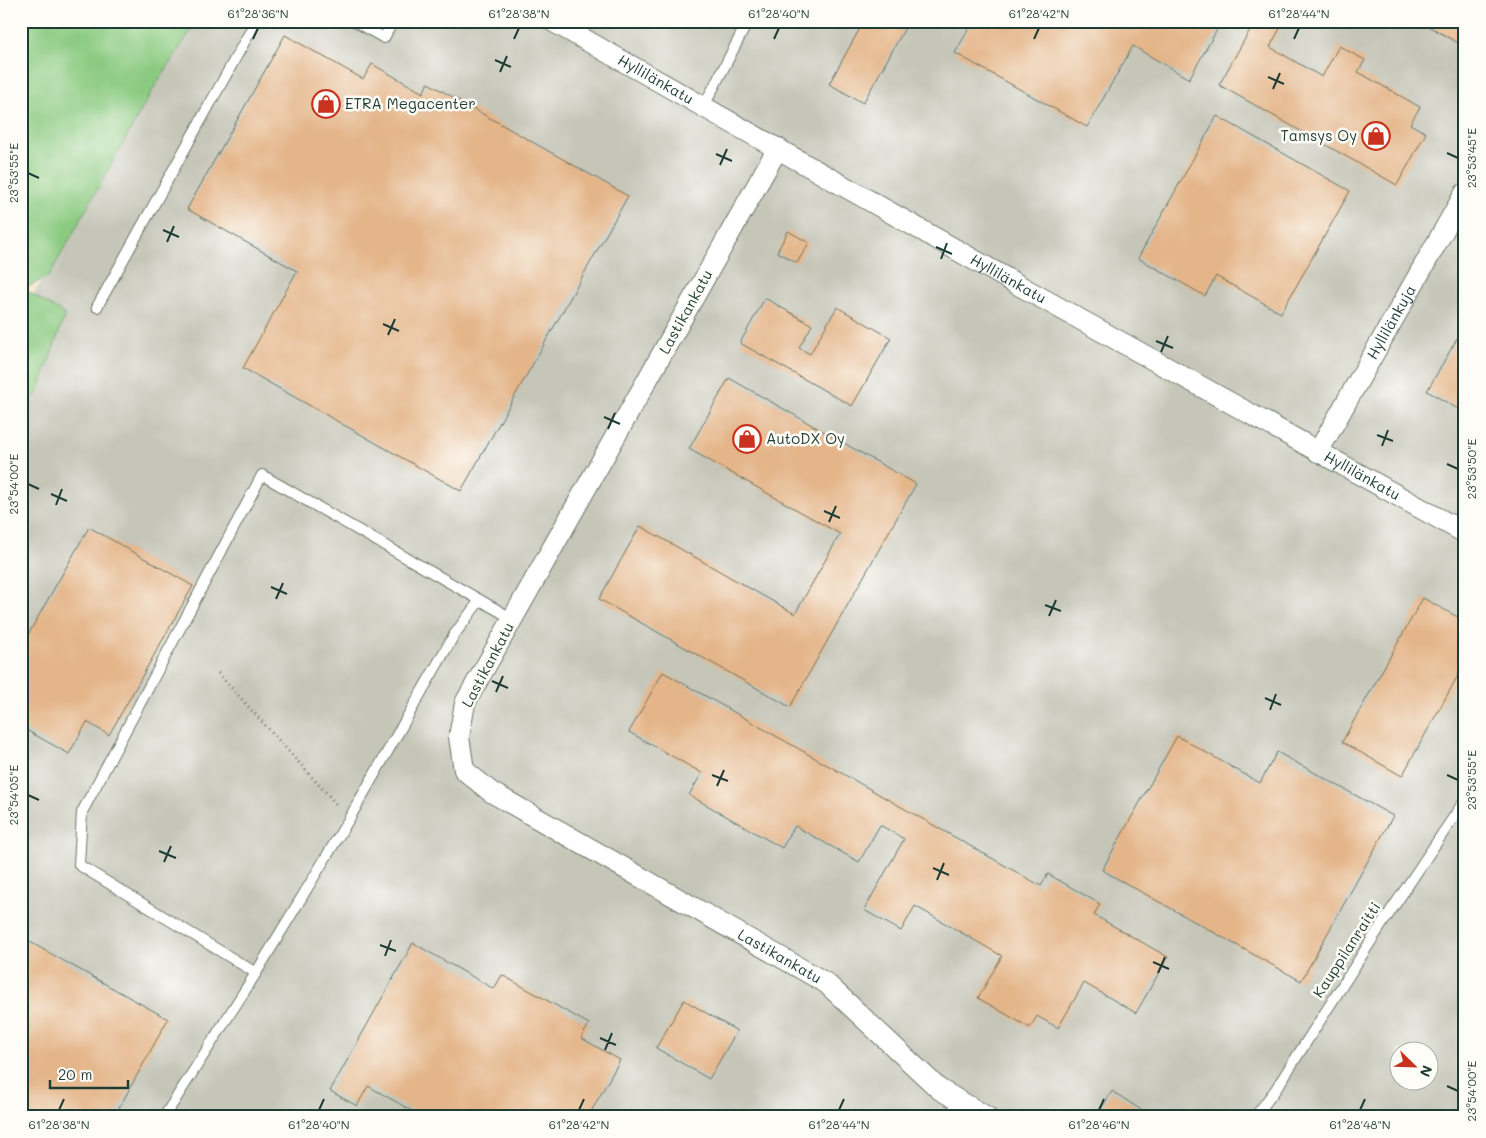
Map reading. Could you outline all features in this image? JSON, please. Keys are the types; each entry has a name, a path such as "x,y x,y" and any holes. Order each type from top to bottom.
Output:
{"street":[{"name":"Hyllilänkatu","path":"552,21 1029,291 1465,533"},
{"name":"Lastikankatu","path":"778,148 465,703 459,737 464,770 491,792 826,983 939,1088 987,1117"},
{"name":"Hyllilänkuja","path":"1318,452 1465,192"}],"lane":[{"path":"97,307 256,21"},
{"path":"354,21 384,38 393,21"},
{"path":"704,106 748,21"},
{"path":"256,974 80,865 82,812 262,475 513,619"},
{"path":"164,1117 256,974 349,819 454,635 480,600"},
{"name":"Kauppilanraitti","path":"1255,1117 1276,1089 1380,927 1465,800"}],"path":[{"path":"218,673 349,819"}],"shaded area":[{"path":"187,21 1465,21 1465,1117 21,1117 21,317"}],"green space":[{"path":"30,21 197,21 152,91 49,276 24,289 65,315 38,392 21,410 21,38"}],"building":[{"path":"864,21 909,21 863,103 829,84"},
{"path":"973,21 1222,21 1189,79 1133,46 1087,127 955,53"},
{"path":"1255,21 1284,21 1270,47 1322,77 1339,46 1365,60 1358,72 1420,107 1410,124 1426,133 1397,185 1219,85"},
{"path":"1420,21 1465,21 1465,47"},
{"path":"285,35 363,79 372,64 423,93 428,83 628,196 461,491 243,368 297,271 187,209"},
{"path":"1217,116 1350,191 1281,313 1216,276 1205,296 1138,258"},
{"path":"788,231 809,243 797,263 777,252"},
{"path":"765,298 812,325 799,348 810,354 837,307 891,338 852,406 740,343"},
{"path":"1458,337 1465,340 1465,413 1427,391"},
{"path":"729,378 916,484 790,707 599,599 640,526 795,614 840,534 689,449"},
{"path":"89,527 193,586 109,735 87,722 69,754 21,727 21,647"},
{"path":"1423,598 1465,621 1465,663 1402,776 1342,742"},
{"path":"663,672 1041,886 1048,874 1100,904 1094,915 1168,957 1136,1013 1084,983 1058,1028 1037,1016 1030,1028 978,998 1002,956 915,906 901,931 864,910 904,839 880,825 859,862 795,826 782,848 689,795 702,773 629,732"},
{"path":"1177,736 1260,783 1277,752 1393,816 1301,981 1102,870"},
{"path":"21,937 168,1019 114,1117 21,1117"},
{"path":"413,943 494,989 502,975 589,1024 581,1038 620,1060 588,1117 423,1117 368,1086 357,1106 330,1091"},
{"path":"684,1000 737,1031 709,1079 656,1048"},
{"path":"1112,1091 1152,1117 1096,1117"}],"place":[{"name":"ETRA Megacenter","path":"326,104"},
{"name":"Tamsys Oy","path":"1376,136"},
{"name":"AutoDX Oy","path":"747,439"}]}
